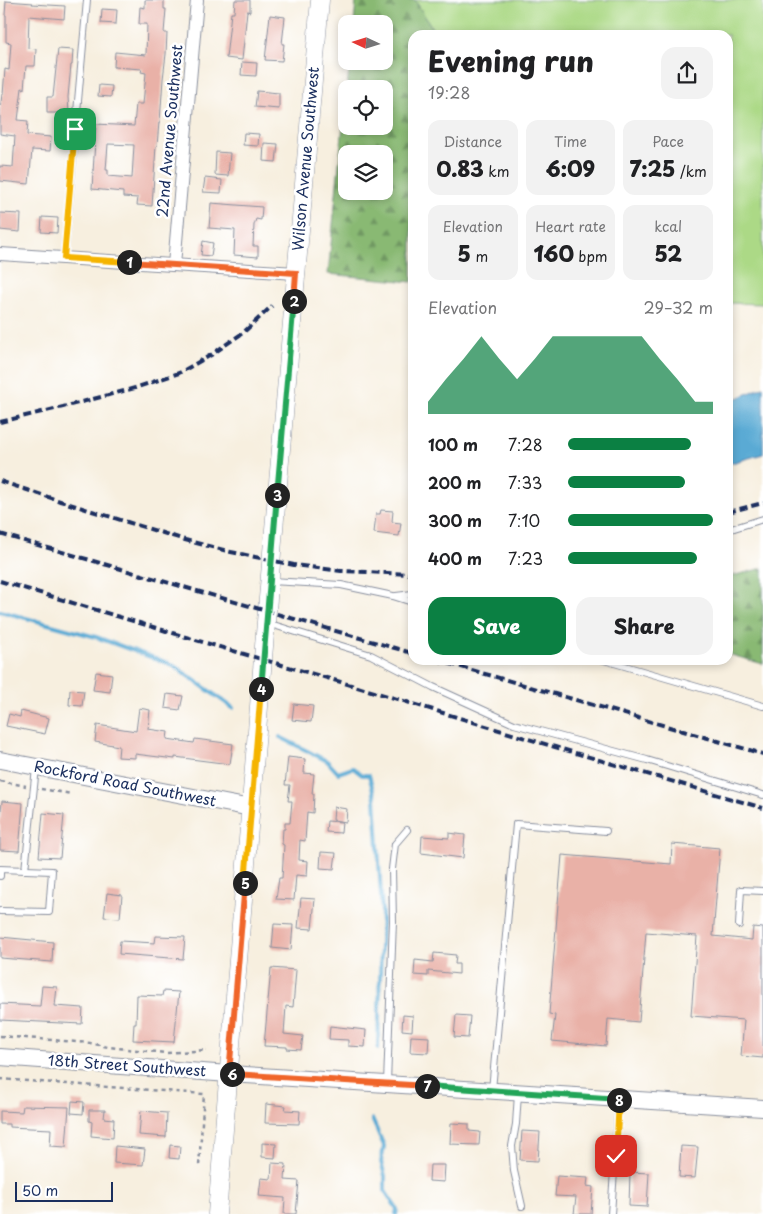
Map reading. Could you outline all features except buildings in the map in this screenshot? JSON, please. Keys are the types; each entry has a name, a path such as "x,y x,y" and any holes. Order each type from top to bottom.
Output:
{"main road":[{"name":"Wilson Avenue Southwest","path":"217,1214 320,0"}],"street":[{"name":"22nd Avenue Southwest","path":"174,265 197,0"},
{"path":"0,254 296,273"},
{"name":"Rockford Road Southwest","path":"0,760 251,808"},
{"name":"18th Street Southwest","path":"0,1057 229,1074 763,1108"}],"lane":[{"path":"64,258 87,0"},
{"path":"733,528 763,519"},
{"path":"270,581 341,585 408,601"},
{"path":"393,596 408,594"},
{"path":"266,622 371,655 433,687 514,724 647,760 763,795"},
{"path":"621,665 763,706"},
{"path":"26,870 36,767"},
{"path":"492,1091 516,824 606,831"},
{"path":"387,1084 393,921 392,869 395,844 407,830"},
{"path":"0,876 0,869 52,871 49,912 0,910"},
{"path":"739,925 741,890 763,891"},
{"path":"518,1092 516,1124 512,1146 514,1171 522,1206"},
{"path":"611,1214 620,1099"}],"path":[{"path":"0,1036 90,1043 108,1047 166,1053 207,1050"},
{"path":"0,1079 204,1094 198,1166"}],"green space":[{"path":"356,0 415,0 432,28 431,30 408,30 408,282 328,274 338,175 338,200 393,200 393,145 341,145 342,135 393,135 393,80 348,80 349,70 393,70 393,15 355,15"},
{"path":"415,0 763,0 763,304 733,303 733,30 431,30"},
{"path":"763,568 763,664 733,655 733,576"}],"water":[{"path":"763,387 763,454 733,463 733,400"}],"waterway":[{"path":"0,611 96,637 173,665 233,708"},
{"path":"280,737 327,761 338,773 353,768 362,775 369,775 375,798 382,912 378,1048"},
{"path":"372,1119 384,1146 381,1162 385,1176 385,1191 397,1209 396,1214"}],"railway":[{"path":"0,422 135,388 179,373 211,355 244,332 272,306"},
{"path":"0,481 185,540 231,552 294,565 341,571 408,574"},
{"path":"733,511 763,503"},
{"path":"0,534 408,652"},
{"path":"0,581 763,808"},
{"path":"454,665 763,754"}],"route":[{"path":"75,129 64,258 296,273 229,1074 620,1099 616,1156"}]}
